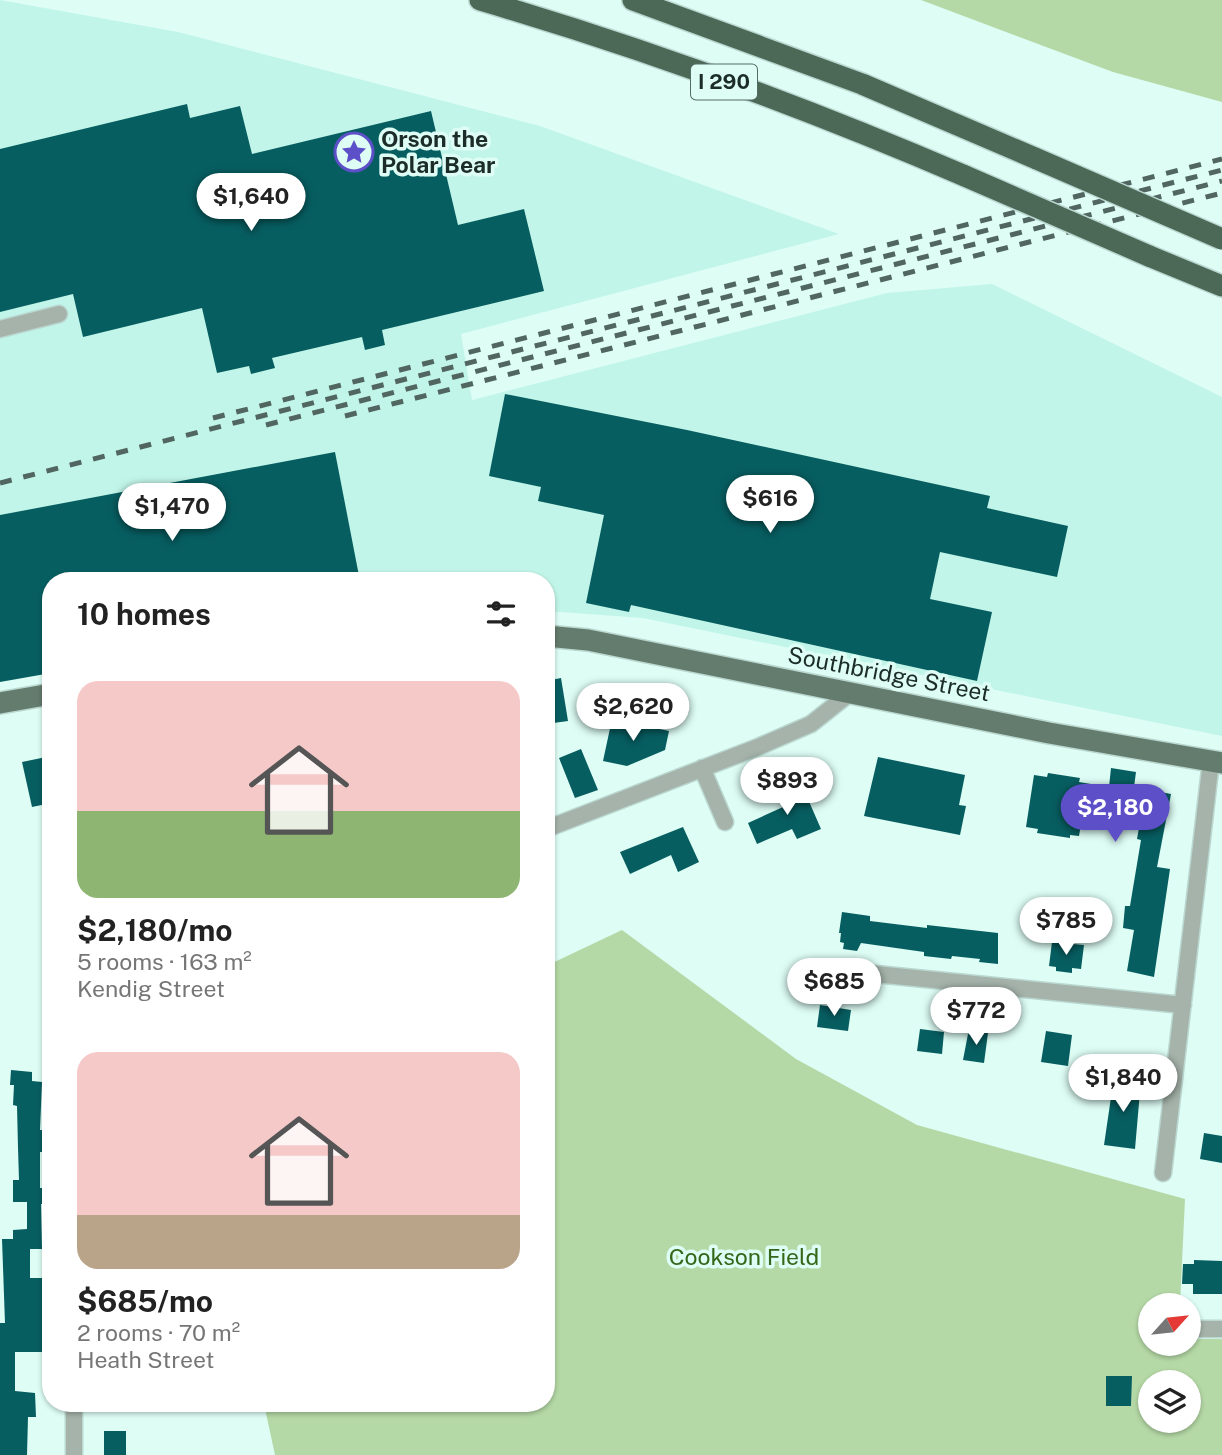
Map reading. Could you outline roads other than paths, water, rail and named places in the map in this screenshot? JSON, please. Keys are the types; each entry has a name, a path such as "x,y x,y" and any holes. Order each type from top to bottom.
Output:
{"highway":[{"name":"I 290","path":"480,0 686,67 894,146 1222,286"},
{"name":"I 290","path":"634,0 862,84 1222,239"}],"main road":[{"name":"Southbridge Street","path":"555,637 588,640 1049,733 1217,762"},
{"path":"0,703 42,696"}],"street":[{"path":"0,329 59,314"},
{"path":"555,825 811,724 850,693"},
{"path":"1163,1173 1217,762"},
{"path":"702,768 724,822"},
{"path":"826,969 1183,1005"},
{"path":"1201,1329 1222,1329"},
{"path":"74,1412 75,1455"}],"railway":[{"path":"213,418 1222,159"},
{"path":"0,483 1222,170"},
{"path":"266,425 1222,181"},
{"path":"345,416 1222,193"}],"place":[{"name":"Orson the Polar Bear","path":"354,152"}],"park label":[{"name":"Cookson Field","path":"744,1257"}]}
